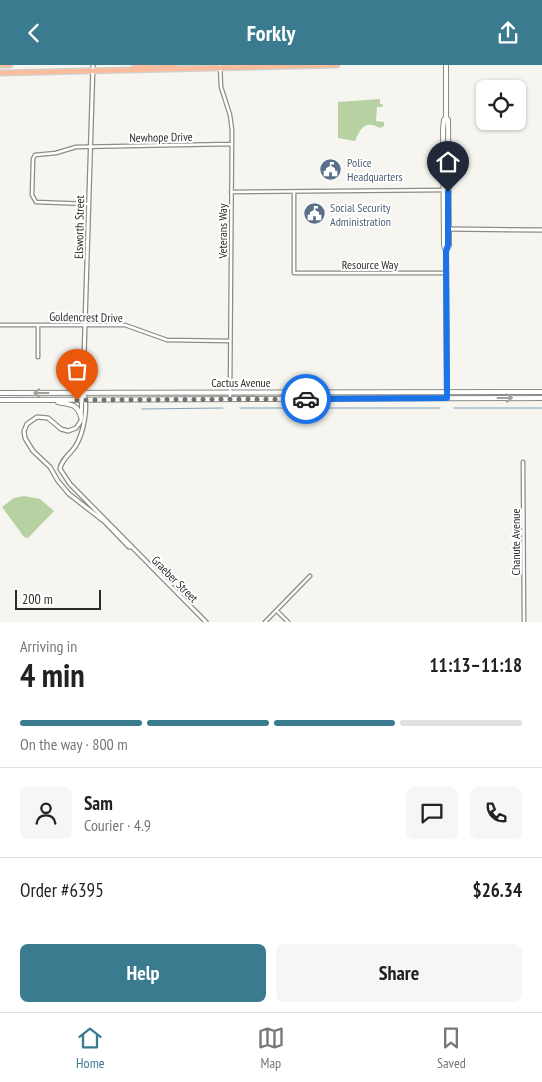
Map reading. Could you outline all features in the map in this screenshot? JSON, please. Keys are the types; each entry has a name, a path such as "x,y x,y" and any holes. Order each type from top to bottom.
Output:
{"main road":[{"path":"0,65 10,65"},
{"path":"19,65 19,72"},
{"path":"130,70 139,66 153,65"},
{"path":"158,69 162,66 175,65"},
{"path":"0,73 93,68 130,70 220,66 336,65"},
{"path":"446,65 448,159 444,245 446,251 447,398"},
{"path":"446,117 443,129 448,229 446,251"},
{"path":"443,129 446,131 446,155 448,159"},
{"name":"Cactus Avenue","path":"0,393 542,392"},
{"name":"Cactus Avenue","path":"0,400 542,398"},
{"path":"49,401 73,404 78,408 81,417"}],"street":[{"name":"Veterans Way","path":"220,66 222,94 231,121 232,144 230,399"},
{"name":"Elsworth Street","path":"83,400 93,68"},
{"name":"Newhope Drive","path":"88,204 36,202 32,195 34,157 38,153 56,153 76,147 232,144"},
{"path":"231,192 446,191"},
{"name":"Resource Way","path":"294,192 294,273 446,273"},
{"path":"448,229 542,230"},
{"name":"Goldencrest Drive","path":"0,325 125,325 167,340 230,341"},
{"path":"38,325 38,357"},
{"path":"64,433 79,425 83,400"},
{"name":"Graeber Street","path":"83,400 83,431 77,443 60,466 61,472 206,622"},
{"name":"Graeber Street","path":"70,430 61,429 48,418 41,417 30,421 24,431 26,441 50,467 69,494 105,522 129,547 132,547"},
{"name":"Chanute Avenue","path":"523,462 524,622"},
{"path":"265,622 310,576"},
{"path":"277,611 288,622"}],"green space":[{"path":"380,99 380,104 383,104 382,107 377,107 376,121 384,122 384,126 380,128 371,125 364,126 355,141 338,138 338,102"},
{"path":"24,496 40,499 54,511 28,538 24,537 2,507 14,498"}],"waterway":[{"path":"142,409 223,408"},
{"path":"240,408 440,408"},
{"path":"454,408 542,408"}],"way so far":[{"path":"77,400 306,399"}],"place":[{"name":"Police Headquarters","path":"331,169"},
{"name":"Social Security Administration","path":"314,214"}],"route":[{"path":"306,399 447,398 446,251 448,245 448,192"}]}
